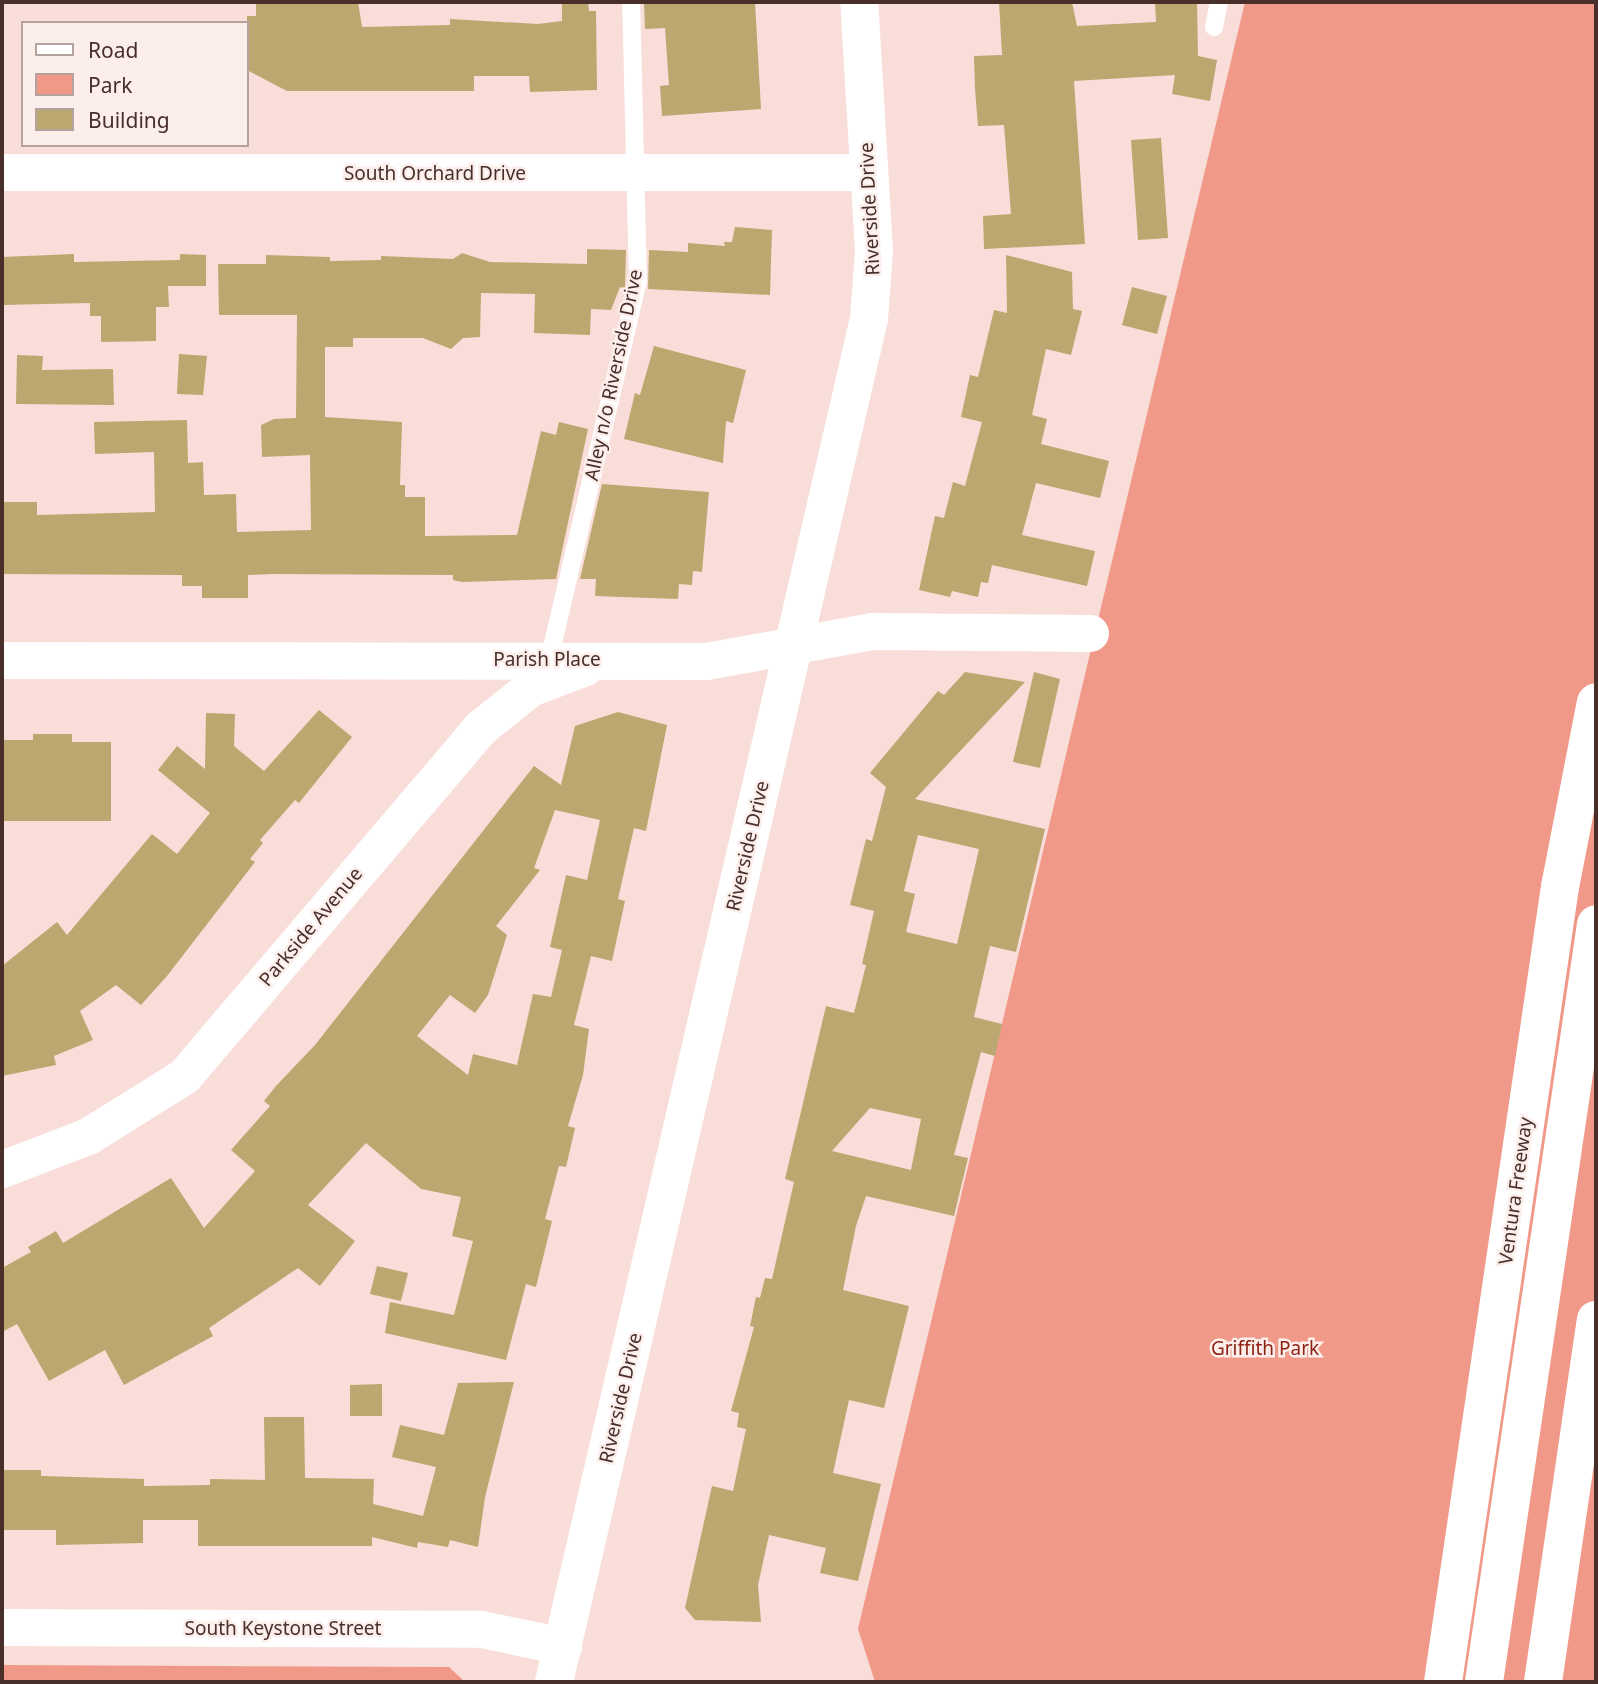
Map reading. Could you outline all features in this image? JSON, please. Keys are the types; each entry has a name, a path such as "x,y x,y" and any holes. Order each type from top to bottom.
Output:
{"main road":[{"name":"Riverside Drive","path":"559,1664 869,319 874,251 859,2"},
{"name":"Ventura Freeway","path":"1443,1682 1560,887 1596,702"},
{"path":"1484,1682 1596,924"},
{"path":"1509,1682 1596,1087"},
{"path":"1544,1682 1596,1320"}],"street":[{"name":"South Orchard Drive","path":"2,173 637,175 868,172"},
{"name":"Parish Place","path":"2,660 706,662 872,631 1090,632"},
{"name":"Parkside Avenue","path":"2,1169 88,1136 184,1076 480,728 530,688 602,660"},
{"name":"South Keystone Street","path":"2,1627 481,1629 559,1664"}],"lane":[{"name":"Alley n/o Riverside Drive","path":"549,660 638,282 631,2"},
{"path":"1214,27 1219,2"}],"green space":[{"name":"Griffith Park","path":"1245,2 1596,2 1596,1682 875,1682 858,1629"},
{"path":"2,1665 449,1667 465,1682 2,1682"}],"building":[{"path":"256,2 358,2 362,27 450,25 450,19 538,24 562,21 562,2 588,2 589,11 596,11 597,90 530,92 529,76 474,76 474,91 287,91 248,71 247,16 256,16"},
{"path":"644,2 755,2 761,109 662,116 660,86 669,85 665,28 645,29"},
{"path":"999,2 1072,2 1077,26 1156,22 1155,2 1197,2 1198,56 1217,60 1210,101 1172,94 1175,75 1074,81 1085,244 984,249 983,216 1011,214 1004,125 978,126 975,89 974,56 1002,55"},
{"path":"1161,138 1168,238 1138,240 1131,140"},
{"path":"735,227 772,230 770,295 648,289 649,250 688,252 688,243 725,246 724,242 732,242"},
{"path":"587,249 626,250 625,288 620,287 611,310 591,309 590,335 534,333 535,294 481,293 480,337 463,338 451,349 423,338 353,338 353,347 325,347 325,417 402,422 400,485 405,485 405,497 425,497 425,536 517,535 541,431 556,435 559,422 588,429 556,579 462,582 453,580 453,575 248,575 248,598 202,598 202,586 182,586 182,575 2,574 2,502 37,502 37,515 155,512 154,452 95,454 94,422 187,420 188,463 203,462 204,495 236,494 237,532 311,530 310,455 262,457 261,425 274,419 296,418 297,315 219,315 218,264 266,264 266,255 330,257 330,261 381,260 381,256 453,259 462,253 490,262 587,264"},
{"path":"74,254 74,262 180,260 180,254 206,255 206,286 168,286 169,307 156,307 156,341 101,342 101,316 90,316 90,303 2,305 2,257"},
{"path":"1006,255 1072,272 1073,309 1082,311 1071,355 1046,349 1032,415 1047,419 1041,444 1109,461 1100,498 1036,483 1022,535 1095,551 1087,586 992,565 988,583 981,582 978,597 952,591 950,597 919,590 935,516 944,518 953,482 965,486 982,422 961,417 970,375 978,377 994,310 1007,313"},
{"path":"1132,287 1167,296 1157,334 1122,325"},
{"path":"654,346 746,370 733,423 726,421 723,463 624,439 635,393 640,395"},
{"path":"179,354 207,356 203,395 177,394"},
{"path":"17,355 43,356 42,370 113,369 114,405 16,404"},
{"path":"602,484 709,492 702,572 693,571 692,585 679,584 678,599 595,596 596,579 580,579"},
{"path":"965,672 1025,682 915,799 1045,829 1016,952 990,946 974,1017 1002,1024 995,1056 981,1052 954,1155 968,1158 954,1216 866,1196 856,1226 843,1290 909,1306 884,1408 849,1400 833,1473 881,1484 858,1581 820,1573 826,1548 769,1535 758,1585 761,1622 695,1620 685,1608 712,1486 733,1491 746,1429 737,1427 739,1413 731,1411 754,1327 750,1326 756,1297 760,1298 765,1278 772,1279 794,1182 785,1179 826,1006 854,1013 866,965 862,964 874,911 850,905 866,839 872,841 886,787 870,773 938,691 944,695","holes":["918,835 979,849 957,944 906,932 915,894 904,891","870,1108 921,1119 911,1170 832,1151"]},
{"path":"1034,672 1060,679 1040,768 1013,762"},
{"path":"319,710 352,737 299,803 295,800 260,840 263,843 250,859 255,862 167,976 141,1005 116,985 80,1011 93,1040 54,1056 56,1065 2,1076 2,966 57,922 67,935 152,834 177,854 210,813 158,770 177,746 205,769 206,713 235,714 234,746 264,771"},
{"path":"618,712 667,725 646,831 634,828 618,899 625,901 612,961 591,956 574,1025 589,1029 583,1075 568,1126 575,1128 566,1167 559,1166 545,1219 552,1221 536,1287 526,1284 506,1360 385,1333 390,1302 454,1315 473,1241 452,1236 461,1197 421,1189 366,1143 308,1205 355,1241 320,1286 298,1268 209,1328 213,1336 124,1385 105,1350 49,1381 17,1324 2,1332 2,1268 31,1252 28,1247 56,1231 63,1243 171,1178 204,1228 255,1171 231,1150 270,1106 264,1101 315,1045 534,766 561,785 575,726","holes":["555,810 600,820 587,880 566,875 550,947 562,950 551,997 533,994 517,1065 473,1054 468,1075 417,1036 450,995 475,1013 488,995 507,935 496,926 540,870 534,868"]},
{"path":"33,734 72,734 72,742 111,742 111,821 2,821 2,740 33,740"},
{"path":"377,1266 408,1273 401,1301 370,1294"},
{"path":"514,1382 485,1497 478,1547 450,1540 448,1547 418,1542 417,1548 372,1537 372,1546 198,1546 198,1520 143,1520 143,1543 56,1545 56,1530 2,1530 2,1470 41,1470 41,1476 144,1479 144,1486 210,1485 210,1479 265,1480 264,1417 304,1417 305,1478 374,1479 373,1504 423,1516 436,1467 392,1457 400,1425 444,1435 458,1383"},
{"path":"382,1384 382,1416 350,1416 350,1385"}]}
